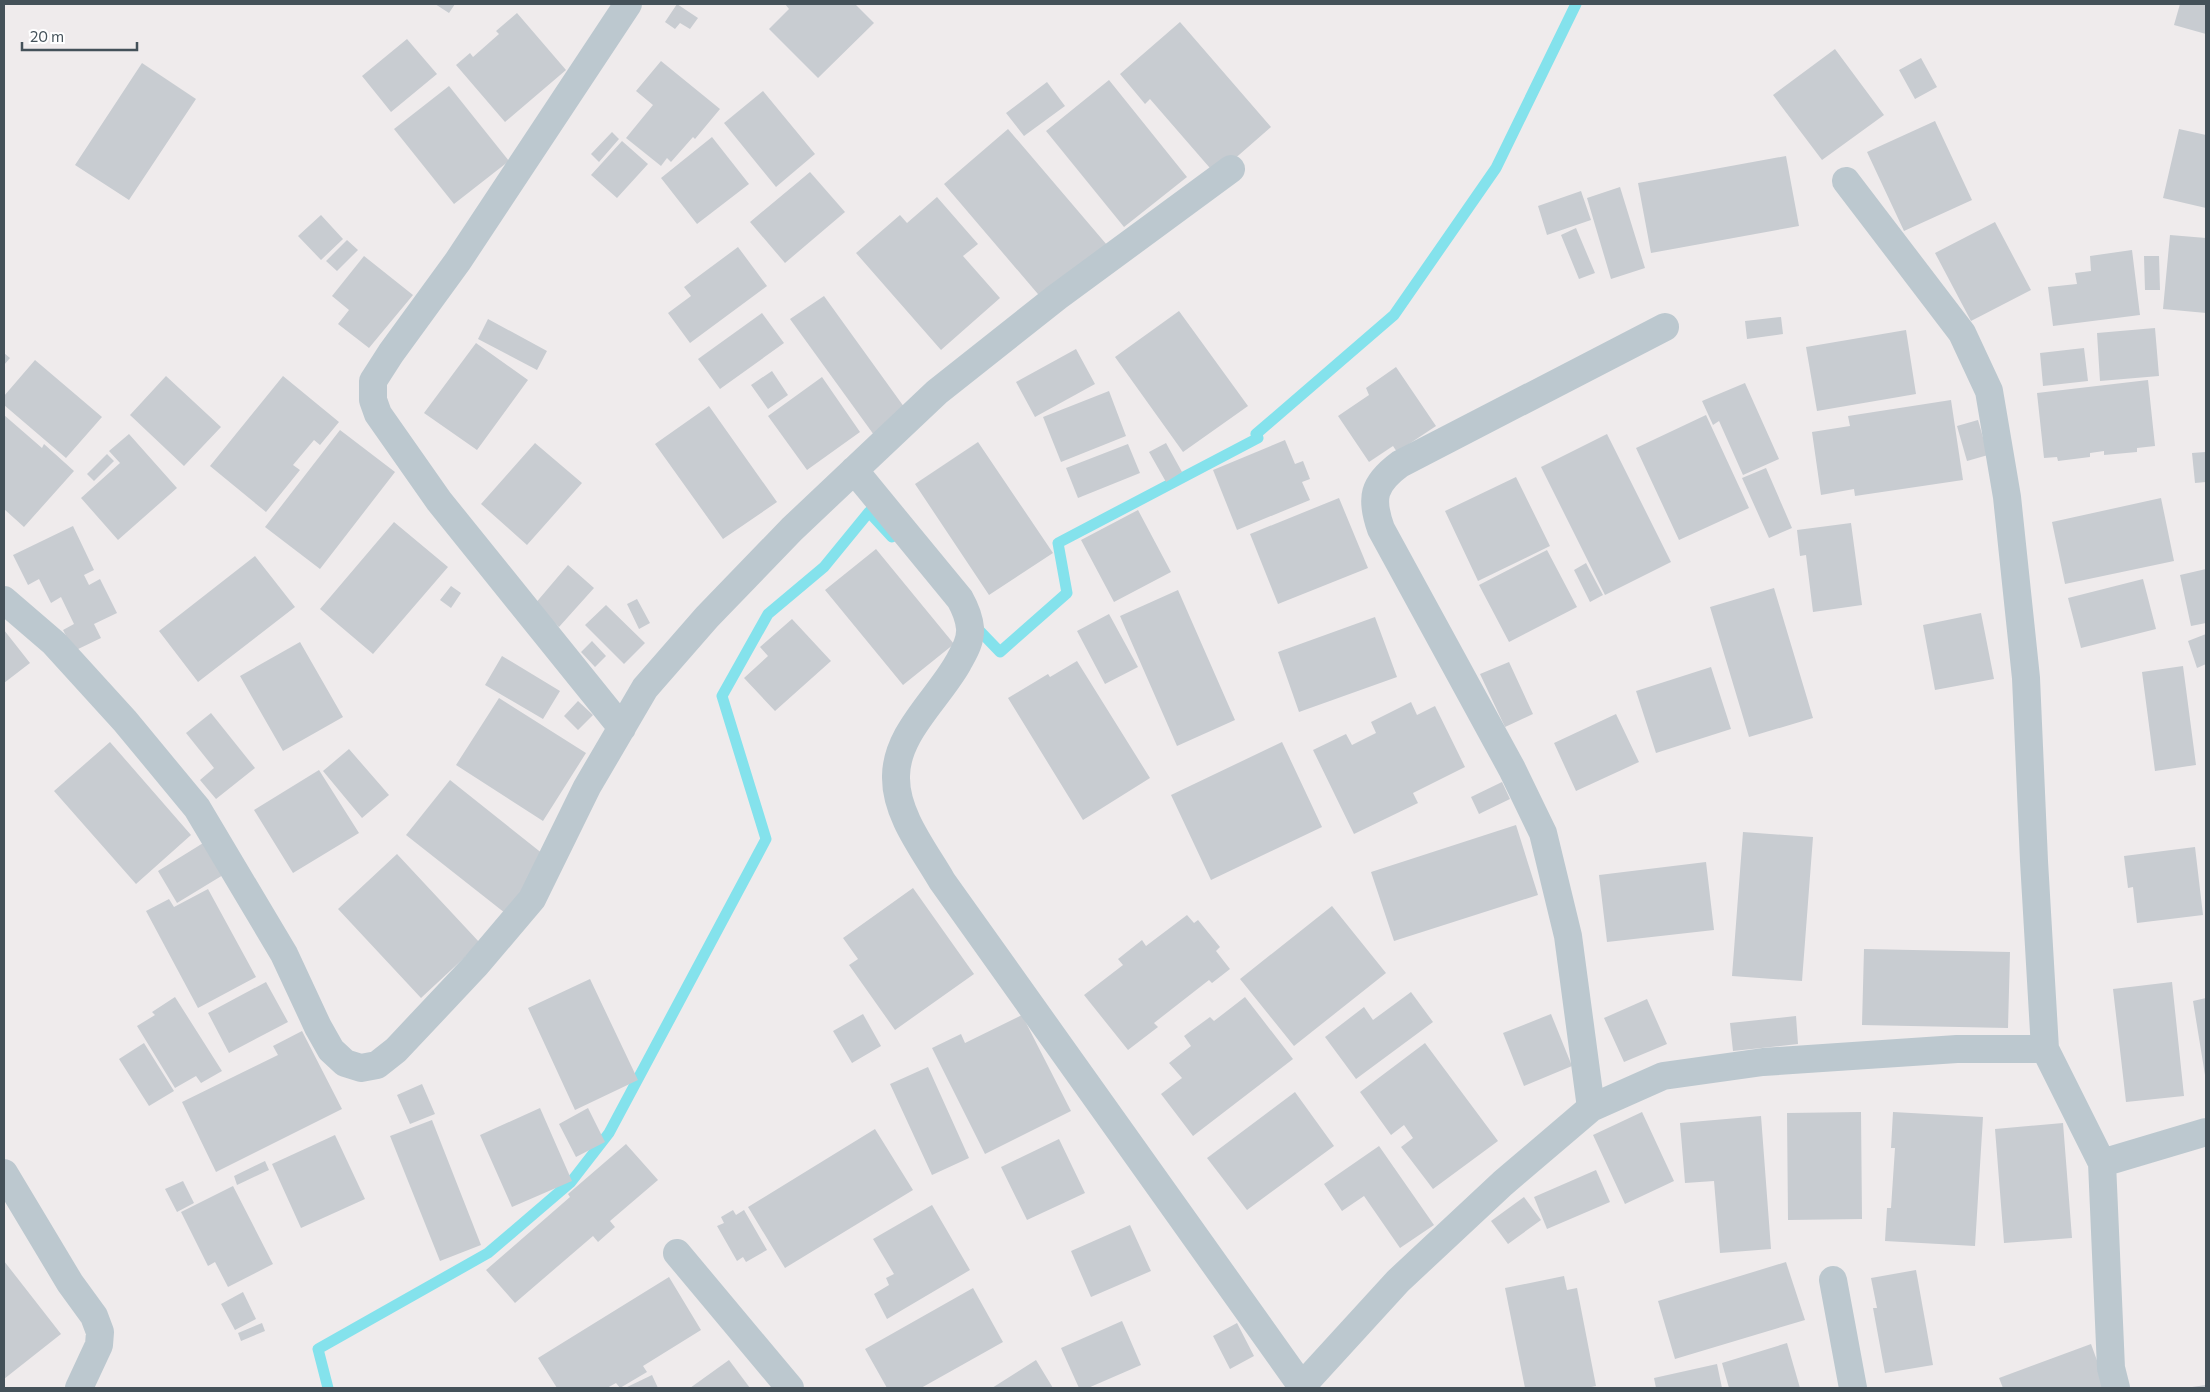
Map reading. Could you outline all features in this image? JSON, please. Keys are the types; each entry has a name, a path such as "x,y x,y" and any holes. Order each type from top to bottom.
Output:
{"street":[{"path":"622,728 439,501 378,414 373,400 373,382 390,353 458,261 628,4"},
{"path":"4,600 54,643 125,721 197,808 284,954 318,1028 331,1050 345,1063 361,1068 377,1065 396,1050 476,965 532,899 587,788 645,688 707,617 792,529 937,392 1057,297 1231,169"},
{"path":"1846,180 1962,333 1989,391 2007,497 2026,678 2045,1049 2102,1163 2111,1368 2116,1388"},
{"path":"1591,1108 1568,936 1543,833 1512,769 1381,529 1374,509 1375,492 1385,475 1400,464 1665,327"},
{"path":"854,470 960,599 967,613 970,630 967,647 948,681 919,719 899,752 896,778 900,806 942,881 1302,1387 1398,1281 1503,1183 1591,1108 1663,1076 1763,1062 1957,1049 2045,1049"},
{"path":"2102,1163 2206,1132"},
{"path":"4,1173 70,1283 94,1316 100,1332 99,1345 79,1388"},
{"path":"677,1253 790,1388"},
{"path":"1833,1280 1853,1388"}],"building":[{"path":"435,4 455,4 449,13"},
{"path":"677,4 698,18 690,29 680,23 675,29 665,22"},
{"path":"785,4 855,4 874,23 818,78 769,29 789,9"},
{"path":"2180,4 2206,4 2206,34 2174,25"},
{"path":"517,13 566,70 505,122 456,65 470,53 473,57 499,34 496,31"},
{"path":"1180,22 1271,127 1216,175 1150,99 1145,104 1120,74"},
{"path":"407,39 437,74 391,112 362,76"},
{"path":"1835,49 1884,115 1822,160 1773,95"},
{"path":"1921,58 1937,87 1915,99 1899,70"},
{"path":"661,61 720,109 695,139 693,137 671,162 667,158 661,166 626,138 653,105 636,91"},
{"path":"142,63 196,99 129,200 75,165"},
{"path":"1109,80 1187,177 1124,227 1046,131"},
{"path":"1047,82 1065,106 1024,136 1006,113"},
{"path":"449,86 509,161 454,204 394,129"},
{"path":"763,91 815,154 776,187 724,123"},
{"path":"1935,121 1972,200 1904,231 1867,152"},
{"path":"1008,129 1107,245 1043,300 944,184"},
{"path":"2179,129 2206,135 2206,208 2163,198"},
{"path":"612,132 619,139 599,162 591,154"},
{"path":"712,137 749,184 697,224 661,178"},
{"path":"622,141 648,164 617,198 591,175"},
{"path":"1786,156 1799,226 1651,253 1638,183"},
{"path":"810,172 845,212 785,263 750,222"},
{"path":"1620,187 1645,268 1611,279 1587,198"},
{"path":"1581,191 1591,220 1547,235 1538,206"},
{"path":"937,197 978,244 963,256 1000,298 941,350 856,253 900,215 907,223"},
{"path":"321,215 343,239 321,260 298,236"},
{"path":"1995,222 2031,290 1971,321 1935,253"},
{"path":"1576,228 1595,273 1579,279 1561,235"},
{"path":"2170,235 2206,238 2206,313 2163,309"},
{"path":"347,240 358,250 337,271 326,261"},
{"path":"738,247 767,286 690,343 668,313 691,296 684,287"},
{"path":"2132,250 2140,315 2053,326 2048,287 2077,284 2075,273 2091,271 2090,256"},
{"path":"364,256 413,295 369,348 338,324 349,310 332,296"},
{"path":"2144,256 2159,256 2160,290 2145,290"},
{"path":"824,296 907,411 874,435 790,319"},
{"path":"1179,311 1248,406 1183,452 1115,357"},
{"path":"762,313 784,343 720,389 698,359"},
{"path":"1781,317 1783,334 1747,339 1745,321"},
{"path":"488,319 547,351 537,370 478,339"},
{"path":"2155,328 2159,376 2100,381 2097,333"},
{"path":"1906,330 1916,394 1817,411 1806,347"},
{"path":"476,343 528,380 477,450 424,413"},
{"path":"2084,348 2088,381 2043,386 2040,353"},
{"path":"1076,349 1095,384 1035,417 1016,382"},
{"path":"4,353 10,358 4,365"},
{"path":"35,360 102,417 66,458 4,405 4,396"},
{"path":"1396,367 1436,426 1397,452 1393,446 1369,462 1338,416 1369,395 1366,388"},
{"path":"772,371 788,395 768,409 751,385"},
{"path":"166,376 221,427 184,466 130,415"},
{"path":"283,376 339,422 320,445 314,440 293,465 300,470 266,512 210,466"},
{"path":"822,377 860,432 807,470 768,416"},
{"path":"2148,380 2155,446 2137,448 2137,452 2104,455 2104,451 2090,453 2090,457 2058,461 2057,457 2044,458 2037,393"},
{"path":"1745,383 1779,459 1743,475 1719,421 1713,425 1702,401"},
{"path":"1109,391 1126,436 1061,462 1043,417"},
{"path":"1951,400 1963,480 1855,496 1854,489 1821,495 1812,432 1850,426 1848,416"},
{"path":"709,406 777,502 723,539 655,444"},
{"path":"4,415 42,448 44,444 74,471 24,527 4,509"},
{"path":"1706,415 1749,508 1679,540 1636,448"},
{"path":"1978,420 1988,455 1967,461 1957,426"},
{"path":"340,430 395,472 320,569 265,527"},
{"path":"129,434 177,488 118,540 81,498 120,463 109,451"},
{"path":"1607,434 1671,562 1605,595 1541,467"},
{"path":"1285,440 1295,464 1303,461 1310,479 1302,482 1310,500 1237,530 1213,470"},
{"path":"978,442 1053,553 989,595 915,484"},
{"path":"535,443 582,483 527,545 481,504"},
{"path":"1166,443 1182,472 1166,482 1149,452"},
{"path":"1128,444 1140,473 1078,498 1066,468"},
{"path":"2206,452 2206,482 2195,483 2192,453"},
{"path":"107,454 114,461 94,481 87,474"},
{"path":"1766,468 1792,528 1769,538 1742,478"},
{"path":"1516,477 1550,546 1478,581 1445,511"},
{"path":"1339,498 1368,568 1278,604 1250,534"},
{"path":"2161,498 2174,561 2065,584 2052,522"},
{"path":"1138,510 1171,572 1114,602 1081,540"},
{"path":"394,522 448,567 373,654 320,609"},
{"path":"1851,523 1862,605 1813,612 1806,555 1800,556 1797,530"},
{"path":"73,526 94,570 84,575 89,585 100,579 117,613 94,624 101,638 74,651 63,630 74,624 61,597 51,603 39,579 28,585 13,555"},
{"path":"876,549 954,644 903,685 825,590"},
{"path":"1547,550 1577,607 1509,642 1479,585"},
{"path":"255,556 295,607 198,682 159,631"},
{"path":"1586,563 1603,595 1590,602 1574,570"},
{"path":"568,565 594,588 559,627 534,605"},
{"path":"2206,569 2206,623 2191,626 2180,575"},
{"path":"2143,579 2156,629 2081,648 2068,598"},
{"path":"451,586 461,593 451,608 440,600"},
{"path":"1774,588 1813,718 1749,737 1710,607"},
{"path":"1178,590 1235,720 1177,746 1120,616"},
{"path":"637,599 650,623 639,629 627,604"},
{"path":"606,605 645,643 624,664 585,625"},
{"path":"1981,613 1994,679 1935,690 1923,625"},
{"path":"1109,614 1138,667 1105,684 1077,631"},
{"path":"1375,617 1397,677 1299,712 1278,652"},
{"path":"792,619 831,661 775,711 744,678 768,656 760,647"},
{"path":"4,630 30,663 4,683"},
{"path":"2206,634 2206,664 2197,668 2188,641"},
{"path":"592,641 606,656 595,667 581,652"},
{"path":"300,642 343,717 283,751 240,676"},
{"path":"502,656 560,691 543,719 485,685"},
{"path":"1077,661 1150,778 1083,820 1008,698 1048,674 1050,677"},
{"path":"1509,662 1533,714 1505,727 1480,674"},
{"path":"2183,666 2196,765 2155,771 2142,672"},
{"path":"1711,667 1731,729 1656,753 1636,691"},
{"path":"499,698 586,753 543,821 456,765"},
{"path":"578,701 593,715 578,730 564,716"},
{"path":"1411,702 1417,715 1435,706 1465,767 1413,793 1418,803 1354,834 1313,750 1346,734 1352,745 1376,733 1371,722"},
{"path":"211,713 255,768 216,799 200,780 214,768 186,733"},
{"path":"1616,714 1639,762 1576,791 1554,743"},
{"path":"110,742 191,835 136,884 54,791"},
{"path":"1282,742 1322,827 1211,880 1171,795"},
{"path":"349,749 389,795 362,818 323,771"},
{"path":"319,770 359,833 293,873 254,810"},
{"path":"450,780 548,858 505,913 406,835"},
{"path":"1502,782 1510,799 1479,814 1471,797"},
{"path":"1516,825 1538,895 1394,941 1371,872"},
{"path":"1743,832 1813,837 1802,981 1732,976"},
{"path":"208,840 228,872 177,903 158,871"},
{"path":"2195,847 2203,915 2137,923 2133,887 2128,888 2124,856"},
{"path":"397,854 480,943 421,998 338,909"},
{"path":"1706,862 1714,930 1607,942 1599,875"},
{"path":"913,888 974,974 895,1030 849,965 858,959 843,938"},
{"path":"208,889 256,977 198,1008 146,911 169,899 174,907"},
{"path":"1332,906 1386,973 1294,1046 1240,979"},
{"path":"1187,915 1194,923 1198,920 1220,947 1216,951 1230,969 1212,983 1209,980 1154,1023 1158,1027 1128,1050 1084,995 1123,965 1118,959 1142,940 1146,946"},
{"path":"1864,949 2010,952 2008,1028 1862,1025"},
{"path":"590,979 638,1080 575,1110 528,1008"},
{"path":"266,982 288,1022 229,1053 208,1013"},
{"path":"2172,982 2184,1096 2126,1102 2113,989"},
{"path":"1411,992 1433,1022 1356,1079 1325,1037 1364,1007 1373,1020"},
{"path":"175,997 222,1071 201,1083 196,1076 175,1088 137,1026 155,1015 152,1012"},
{"path":"1245,997 1293,1059 1193,1136 1161,1094 1182,1078 1169,1063 1191,1046 1184,1036 1210,1017 1214,1021"},
{"path":"2206,998 2206,1075 2205,1075 2193,1001"},
{"path":"1647,999 1667,1044 1624,1062 1604,1018"},
{"path":"863,1014 881,1046 852,1063 833,1031"},
{"path":"1551,1014 1572,1066 1524,1086 1503,1033"},
{"path":"1022,1015 1071,1111 985,1154 932,1048 961,1034 965,1043"},
{"path":"1796,1016 1798,1044 1733,1051 1730,1023"},
{"path":"302,1031 342,1109 216,1172 182,1102 278,1055 273,1046"},
{"path":"144,1043 174,1091 149,1106 119,1059"},
{"path":"1425,1043 1498,1141 1433,1189 1401,1147 1413,1138 1404,1125 1391,1135 1360,1092"},
{"path":"928,1067 969,1158 932,1175 890,1084"},
{"path":"422,1084 435,1114 410,1124 397,1095"},
{"path":"1295,1092 1334,1146 1247,1210 1207,1158"},
{"path":"540,1108 572,1181 512,1207 480,1135"},
{"path":"588,1108 605,1142 576,1157 559,1124"},
{"path":"1642,1112 1674,1181 1625,1204 1593,1135"},
{"path":"1861,1112 1862,1219 1788,1220 1787,1113"},
{"path":"1893,1112 1983,1117 1975,1246 1885,1241 1887,1208 1891,1208 1895,1148 1891,1148"},
{"path":"1761,1116 1771,1249 1720,1253 1714,1181 1685,1183 1680,1123"},
{"path":"432,1120 481,1245 440,1261 390,1136"},
{"path":"2063,1123 2072,1238 2004,1243 1995,1129"},
{"path":"875,1129 913,1190 785,1268 748,1207"},
{"path":"335,1135 365,1199 301,1228 272,1164"},
{"path":"1059,1139 1085,1193 1027,1220 1001,1167"},
{"path":"626,1144 658,1180 610,1221 615,1227 598,1242 593,1236 515,1303 486,1270 570,1197 568,1194"},
{"path":"1379,1146 1434,1225 1400,1248 1364,1196 1342,1211 1324,1184"},
{"path":"265,1161 269,1170 237,1185 234,1176"},
{"path":"1596,1170 1610,1202 1547,1229 1534,1197"},
{"path":"183,1181 194,1203 177,1212 165,1189"},
{"path":"233,1186 273,1264 228,1287 215,1262 208,1266 181,1212"},
{"path":"1524,1197 1541,1220 1508,1244 1491,1221"},
{"path":"932,1205 970,1270 887,1319 874,1294 889,1285 886,1278 894,1274 873,1239"},
{"path":"733,1210 736,1215 744,1210 767,1250 746,1262 743,1257 737,1261 717,1226 724,1223 721,1217"},
{"path":"1130,1225 1151,1271 1091,1297 1071,1251"},
{"path":"4,1261 61,1334 4,1379"},
{"path":"1786,1262 1805,1320 1675,1359 1658,1301"},
{"path":"1916,1270 1933,1365 1885,1373 1873,1308 1877,1308 1871,1278"},
{"path":"1564,1276 1567,1290 1577,1288 1596,1386 1586,1388 1525,1388 1505,1288"},
{"path":"669,1277 701,1330 643,1366 647,1372 620,1388 616,1383 607,1388 557,1388 538,1358"},
{"path":"973,1288 1003,1342 921,1388 887,1388 865,1349"},
{"path":"243,1292 256,1319 235,1330 221,1304"},
{"path":"1122,1321 1141,1365 1088,1388 1079,1388 1061,1348"},
{"path":"262,1323 265,1331 241,1341 238,1333"},
{"path":"1237,1323 1254,1356 1230,1369 1213,1336"},
{"path":"1787,1343 1800,1388 1729,1388 1722,1363"},
{"path":"2091,1344 2107,1388 2003,1388 1999,1378"},
{"path":"729,1360 750,1388 690,1388"},
{"path":"1036,1360 1053,1388 992,1388"},
{"path":"1717,1364 1722,1388 1656,1388 1654,1378"},
{"path":"652,1375 658,1388 625,1388"},
{"path":"2206,1385 2206,1388 2192,1388 2192,1387"}],"waterway":[{"path":"974,625 1000,652 1067,593 1058,543 1258,438 1256,434 1394,315 1496,168 1576,4"},
{"path":"328,1388 318,1349 488,1253 571,1182 609,1133 766,839 722,696 768,614 824,567 869,512 892,537"}]}
